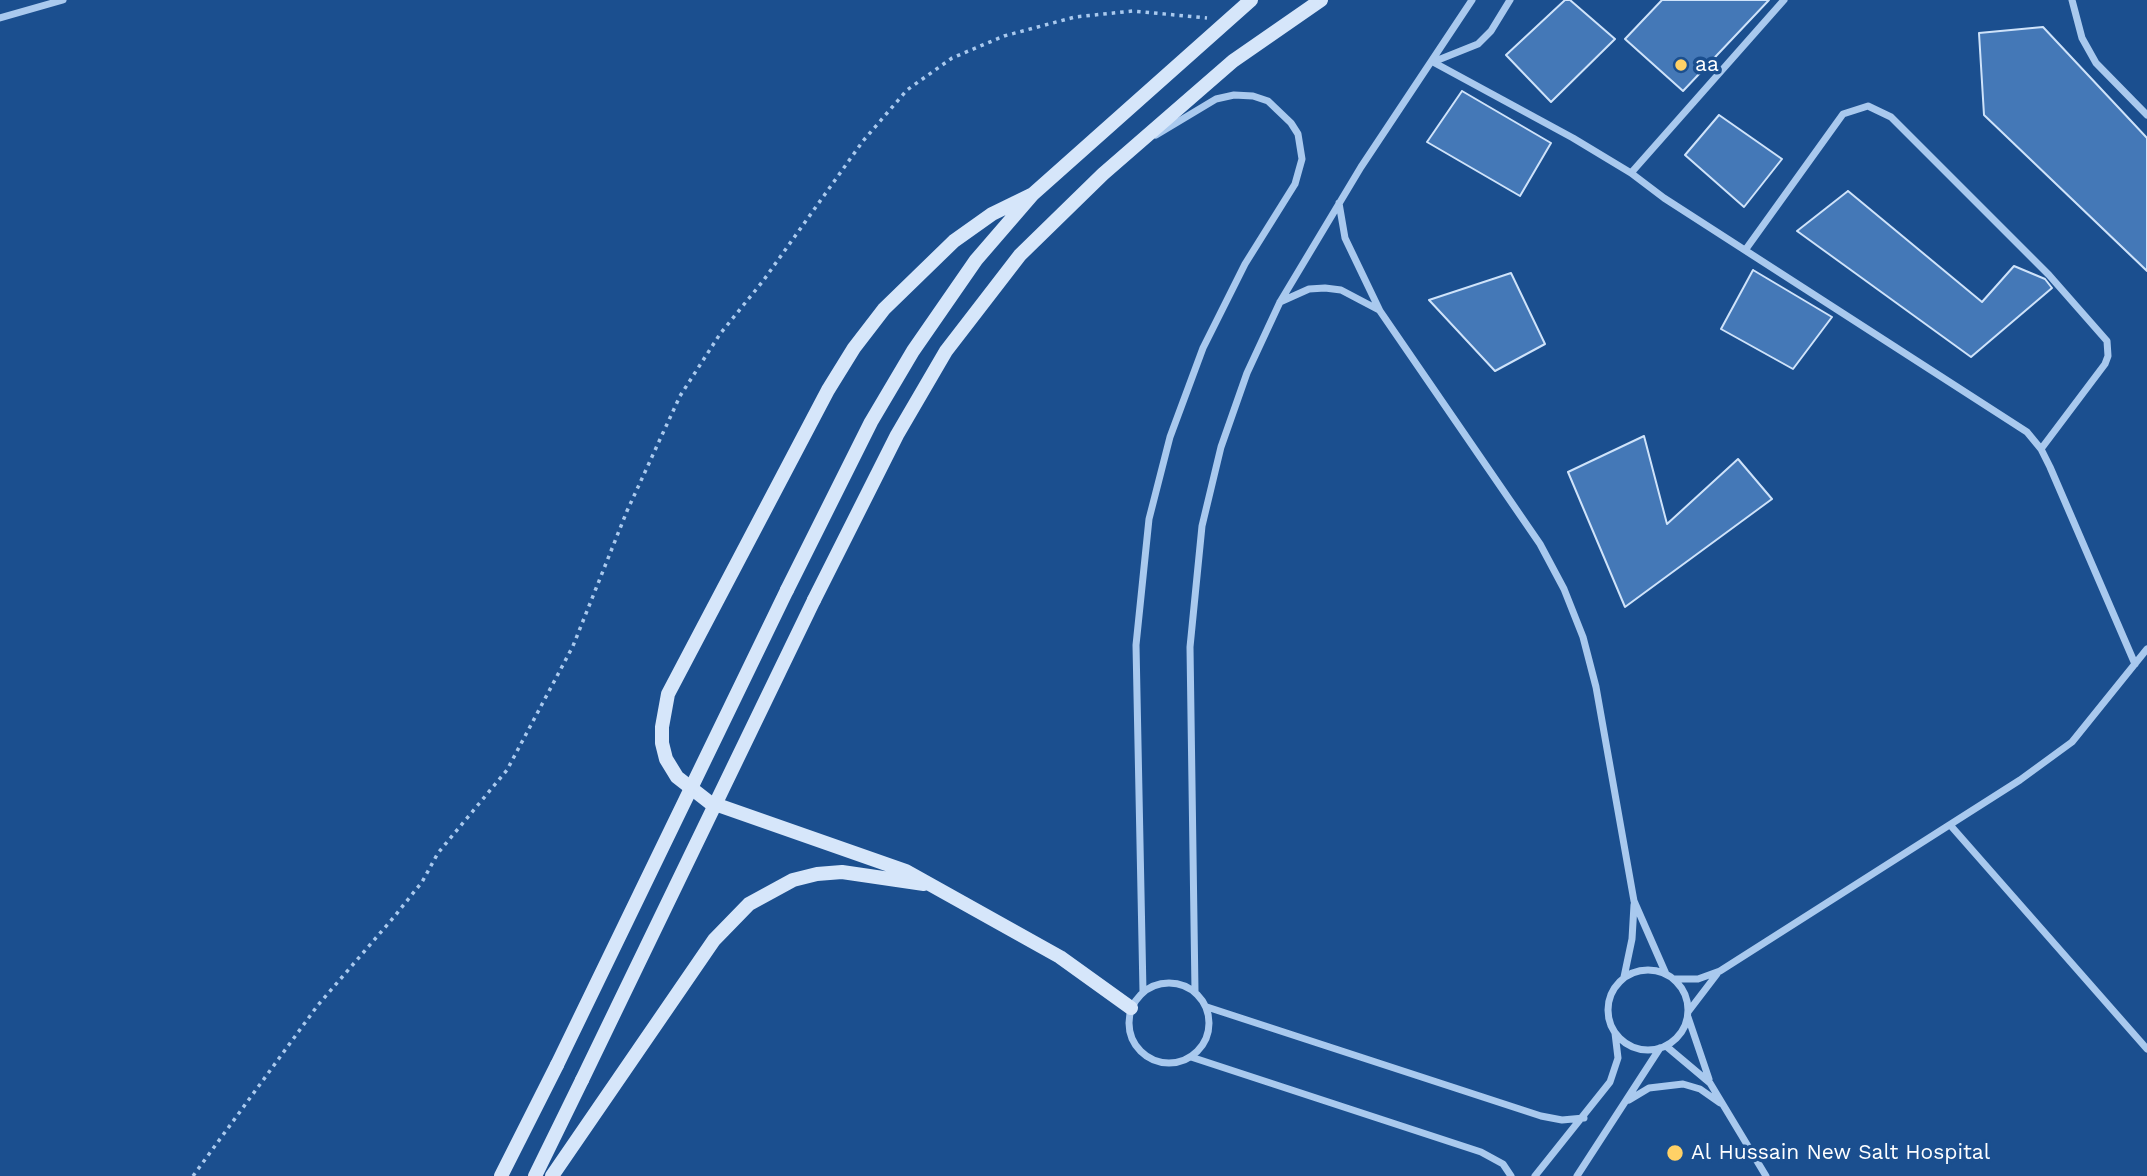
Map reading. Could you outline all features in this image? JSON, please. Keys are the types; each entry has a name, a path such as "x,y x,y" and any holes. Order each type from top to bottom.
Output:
{"main road":[{"path":"500,1176 557,1065 841,480 913,351 971,268 1033,194 1225,20 1251,0"},
{"path":"535,1176 814,600 897,435 969,318 1029,246 1140,142 1233,61 1321,0"},
{"path":"1033,194 992,214 954,241 884,309 854,348 682,667 664,710 662,727 666,760 691,792 709,803 877,859 934,886 1069,962 1131,1008"},
{"path":"552,1176 714,940 749,904 769,890 817,874 842,872 934,886"}],"street":[{"path":"0,18 63,0"},
{"path":"1195,991 1190,647 1196,566 1221,447 1247,373 1280,302 1339,202 1472,0"},
{"path":"1433,62 1478,44 1491,32 1510,0"},
{"path":"1631,173 1783,0"},
{"path":"2071,0 2082,38 2096,63 2147,115"},
{"path":"1433,62 1573,138 1631,173 1675,206 2017,425 2041,449 2135,664"},
{"path":"1140,142 1216,99 1234,95 1252,96 1268,101 1291,123 1298,134 1302,159 1295,184 1245,264 1203,348 1170,437 1149,519 1136,645 1143,992"},
{"path":"1746,249 1843,114 1868,106 1891,117 2049,275 2107,341 2108,356 2105,365 2041,449"},
{"path":"1339,202 1345,238 1380,311 1539,544 1564,589 1583,638 1596,687 1634,901 1632,939 1624,977 1609,997 1607,1009 1618,1045 1615,1071 1584,1118 1535,1176"},
{"path":"1280,302 1309,289 1325,288 1341,290 1380,311"},
{"path":"1674,979 1698,979 1720,971 1850,886 1951,825 2072,741 2147,649"},
{"path":"1951,825 2147,1049"},
{"path":"1634,901 1666,974"},
{"path":"1624,977 1644,970 1666,974 1674,979 1687,1000 1688,1014 1710,1083 1766,1176"},
{"path":"1577,1176 1663,1047 1684,1028 1688,1014 1720,971"},
{"path":"1191,1057 1206,1040 1209,1018 1207,1007 1195,991 1168,982 1143,992 1131,1008 1128,1022 1131,1036 1144,1053 1163,1063 1191,1057 1481,1152 1503,1164 1511,1176"},
{"path":"1207,1007 1541,1116 1562,1120 1584,1118"},
{"path":"1614,1033 1634,1048 1663,1047 1710,1083"},
{"path":"1621,1108 1634,1096 1666,1084 1700,1089 1728,1110"}],"path":[{"path":"193,1176 318,1005 394,917 422,882 438,853 507,770 573,646 627,511 680,396 720,334 771,271 863,141 907,90 952,58 1004,36 1075,18 1133,11 1225,20"}],"building":[{"path":"1565,0 1570,0 1615,39 1551,102 1506,55"},
{"name":"aa","path":"1662,0 1769,0 1683,91 1625,39"},
{"path":"2043,27 2147,138 2147,271 1984,115 1979,33"},
{"path":"1462,91 1551,143 1520,196 1427,142"},
{"name":"aa","path":"1719,115 1782,159 1744,207 1685,155"},
{"path":"1848,191 1982,302 2014,266 2045,279 2052,288 1971,357 1797,231"},
{"path":"1753,270 1832,317 1793,369 1721,329"},
{"path":"1511,273 1545,344 1495,371 1429,300"},
{"path":"1644,436 1667,524 1738,459 1772,499 1625,607 1568,472"}],"place":[{"name":"aa","path":"1681,65"},
{"name":"Al Hussain New Salt Hospital","path":"1675,1153"}]}
